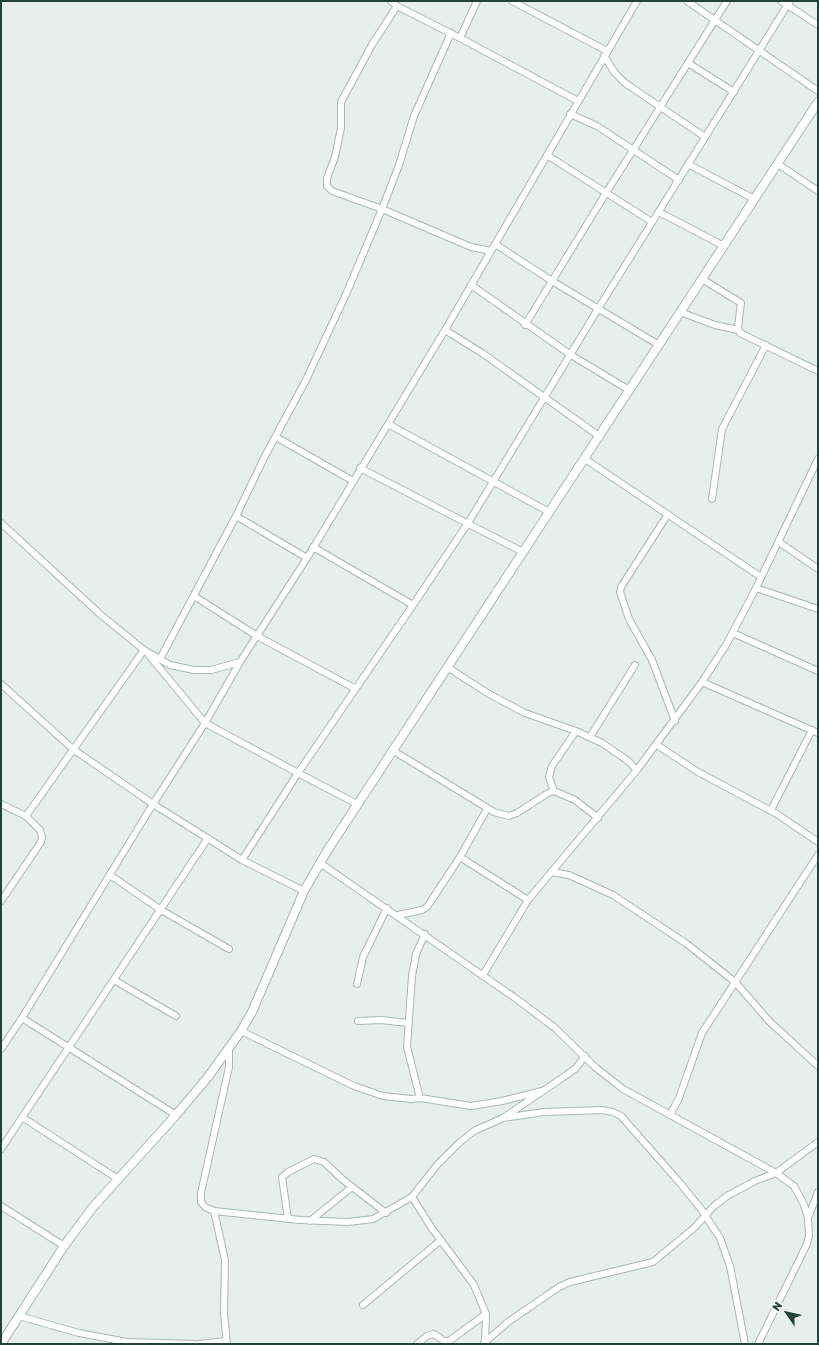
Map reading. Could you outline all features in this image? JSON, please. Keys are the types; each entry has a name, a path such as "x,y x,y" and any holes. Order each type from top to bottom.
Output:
{"street":[{"path":"391,1 397,6 578,101"},
{"path":"460,38 477,1"},
{"path":"512,1 606,54 615,73 625,83 705,137"},
{"path":"1,1049 22,1018 153,804 205,723 240,662 307,558 360,468 446,330 570,114 637,1"},
{"path":"687,1 818,91"},
{"path":"525,324 727,1"},
{"path":"780,1 789,3 818,25"},
{"path":"242,860 354,688 413,605 468,523 598,308 789,3"},
{"path":"397,6 373,43 341,102 340,133 335,157 327,178 327,186 332,191 382,209 470,247 491,251"},
{"path":"160,659 306,380 347,292 399,165 417,109 451,33"},
{"path":"688,63 734,92"},
{"path":"1,1344 64,1246 93,1208 176,1115 229,1049 241,1031 259,998 304,891 320,863 392,750 585,459 818,102"},
{"path":"570,114 585,120 634,149 679,180"},
{"path":"547,155 652,222"},
{"path":"688,164 754,199"},
{"path":"778,164 818,191"},
{"path":"659,212 724,246"},
{"path":"496,244 552,281 659,344"},
{"path":"702,279 741,302 738,330"},
{"path":"471,285 570,355 629,390"},
{"path":"680,312 716,325 738,330 744,335 818,371"},
{"path":"446,330 600,436"},
{"path":"712,499 722,429 766,345"},
{"path":"388,424 549,512"},
{"path":"276,437 353,480"},
{"path":"585,459 761,577"},
{"path":"483,975 528,900 657,746 702,682 733,633 779,542 818,459"},
{"path":"360,468 523,552"},
{"path":"668,514 621,587 620,592 629,619 652,660 674,721"},
{"path":"236,516 307,558"},
{"path":"1,523 101,615 145,651 205,723 357,804"},
{"path":"779,542 818,569"},
{"path":"313,547 413,605"},
{"path":"756,588 818,609"},
{"path":"194,596 257,636 354,688"},
{"path":"733,633 818,671"},
{"path":"145,651 170,665 194,670 211,670 240,662"},
{"path":"26,816 145,651"},
{"path":"590,737 635,665"},
{"path":"447,667 489,694 525,713 590,737 618,753 637,770"},
{"path":"702,682 818,733"},
{"path":"1,684 74,750 153,804 242,860 304,891"},
{"path":"771,810 812,730"},
{"path":"554,791 549,777 552,766 576,731"},
{"path":"657,746 698,772 771,810 818,842"},
{"path":"392,750 487,809 508,816 526,809 548,793 554,791 575,800 598,818"},
{"path":"1,804 26,816 42,834 42,839 1,902"},
{"path":"398,916 424,909 460,857 487,809"},
{"path":"1,1149 208,838"},
{"path":"670,1115 684,1084 702,1033 818,856"},
{"path":"460,857 528,900"},
{"path":"320,863 425,934 555,1028 623,1089 776,1173 794,1186 804,1205 808,1218 809,1236 806,1246 758,1344"},
{"path":"551,872 569,875 586,882 628,904 698,952 735,982 769,1021 818,1066"},
{"path":"110,875 160,910 229,949"},
{"path":"357,984 366,951 387,908"},
{"path":"420,1098 415,1074 407,1051 408,1023 416,954 425,934"},
{"path":"114,980 176,1016"},
{"path":"22,1018 176,1115"},
{"path":"358,1021 381,1020 408,1023"},
{"path":"241,1031 371,1093 393,1098 420,1098 471,1106 502,1102 542,1091"},
{"path":"229,1049 229,1067 201,1192 202,1203 214,1212 310,1221 366,1221 386,1213 412,1197 437,1165 474,1131 503,1118 576,1068 585,1056"},
{"path":"503,1118 565,1111 602,1110 617,1114 680,1183 706,1217 724,1247 730,1266 746,1344"},
{"path":"22,1117 118,1179"},
{"path":"485,1343 508,1322 559,1287 570,1282 653,1262 706,1217 714,1206 733,1192 776,1173 818,1142"},
{"path":"288,1219 282,1179 288,1172 314,1159 319,1159 324,1162 352,1187 371,1199 386,1213"},
{"path":"310,1221 352,1187"},
{"path":"808,1218 818,1192"},
{"path":"412,1197 474,1285 486,1314 485,1343"},
{"path":"1,1206 64,1246"},
{"path":"199,1344 227,1342 224,1299 225,1260 214,1212"},
{"path":"363,1305 441,1240"},
{"path":"416,1344 427,1336 434,1334 444,1341 449,1341 486,1314"},
{"path":"18,1319 121,1341 194,1344"}]}
